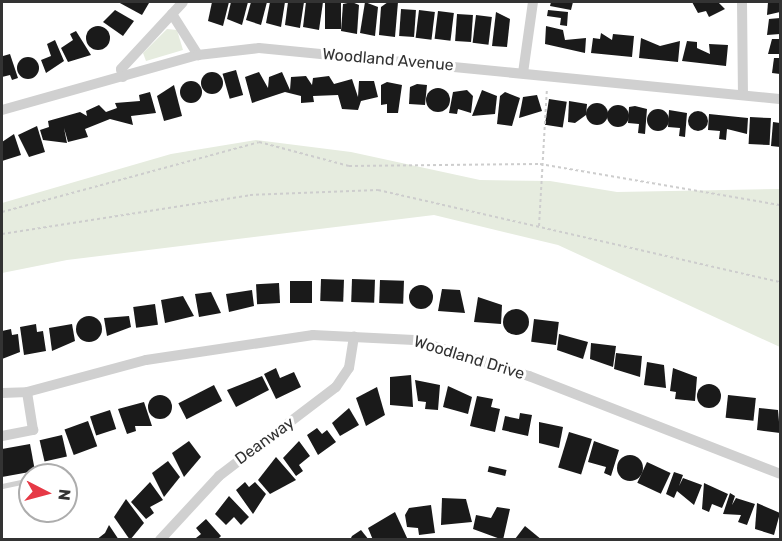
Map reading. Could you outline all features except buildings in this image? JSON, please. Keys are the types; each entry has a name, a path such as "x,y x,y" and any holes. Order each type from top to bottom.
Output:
{"street":[{"path":"123,76 121,69 183,2"},
{"path":"523,73 533,2"},
{"path":"742,2 743,95"},
{"path":"172,14 198,55"},
{"name":"Woodland Avenue","path":"2,110 198,55 259,48 780,99"},
{"name":"Woodland Drive","path":"2,393 27,392 146,360 313,335 414,340 518,373 780,474"},
{"name":"Deanway","path":"160,540 219,476 336,387 351,362 354,336"},
{"path":"2,436 33,430 27,392"}],"lane":[{"path":"2,486 18,483"}],"path":[{"path":"540,227 540,164 548,76"},
{"path":"2,212 259,142 349,166 540,164 780,205"},
{"path":"2,234 250,195 378,190 780,282"}],"shaded area":[{"path":"167,29 177,30 183,50 146,61 143,53"},
{"path":"256,140 351,152 480,180 550,181 617,192 780,189 780,347 558,245 434,215 67,260 2,273 2,203 171,154"}]}
